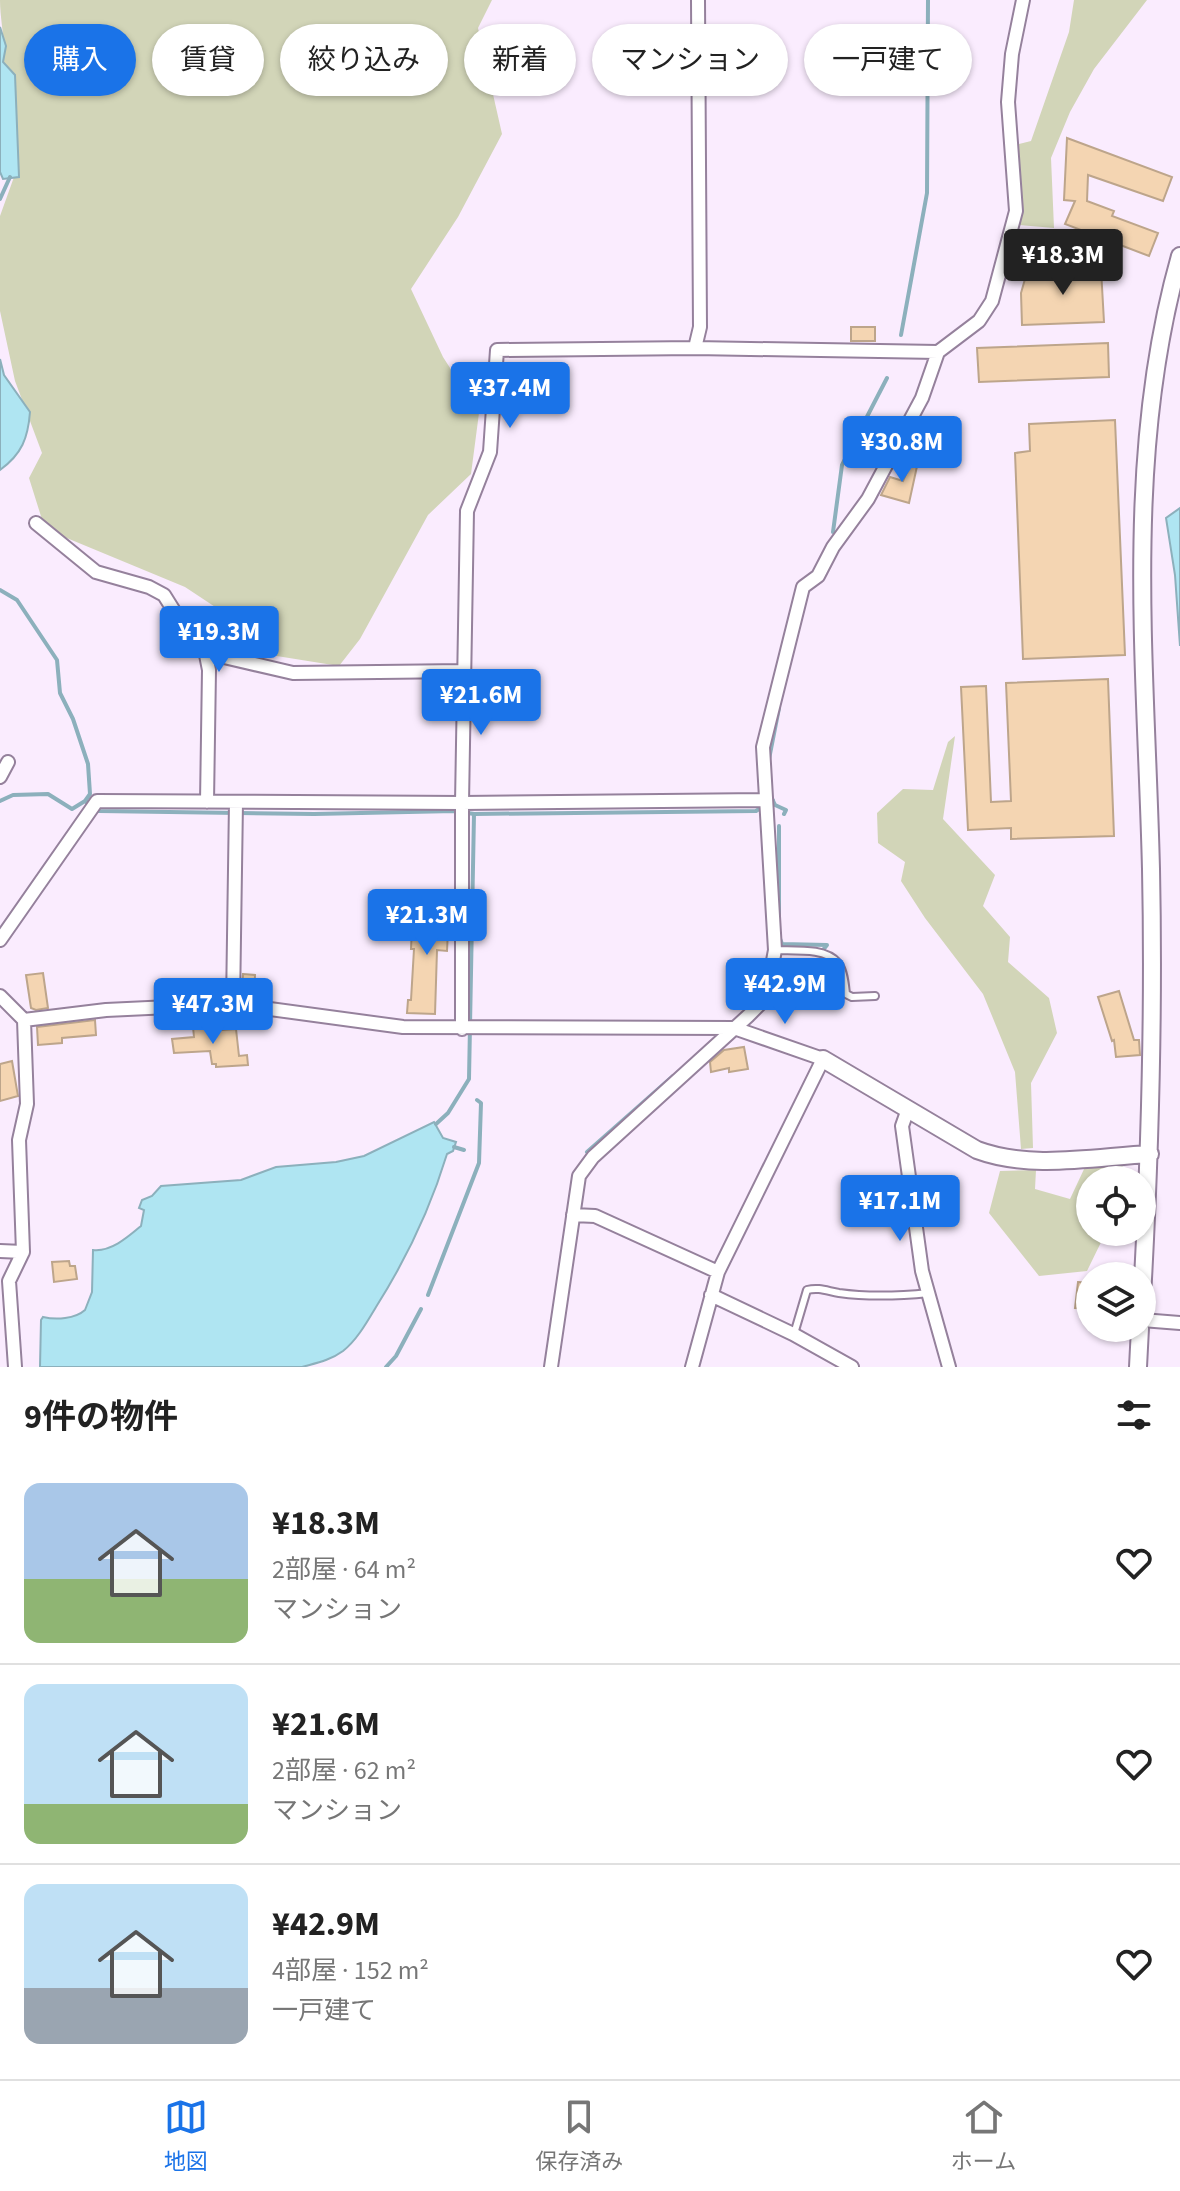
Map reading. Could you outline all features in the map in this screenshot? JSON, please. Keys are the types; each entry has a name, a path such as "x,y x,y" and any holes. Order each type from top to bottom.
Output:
{"street":[{"path":"695,348 700,327 698,0"},
{"path":"551,1367 577,1215 579,1176 593,1157 767,995 775,950 763,747 803,587 818,576 833,547 868,499 922,398 938,352 979,321 992,301 1016,211 1008,102 1014,40 1023,0"},
{"path":"1144,1262 1153,1010 1141,617 1141,509 1151,402 1167,307 1180,256"},
{"path":"462,1029 467,511 490,452 497,350 695,348 938,352"},
{"path":"36,523 96,572 149,587 164,595 189,635 211,654 293,673 464,671"},
{"path":"205,650 209,670 207,802"},
{"path":"0,777 8,762"},
{"path":"0,940 97,801 765,803"},
{"path":"233,1004 236,802"},
{"path":"0,996 24,1020 27,1104 19,1140 23,1252 9,1281 15,1367"},
{"path":"24,1020 106,1010 233,1004 403,1027 734,1028 823,1059 994,1157 1023,1162 1150,1154"},
{"path":"692,1367 718,1272 823,1059"},
{"path":"908,1109 902,1126 922,1271 949,1367"},
{"path":"577,1215 595,1216 718,1272"},
{"path":"0,1251 23,1252"},
{"path":"711,1295 852,1367"},
{"path":"1156,1323 1180,1323"},
{"path":"1138,1367 1141,1342"}],"lane":[{"path":"775,950 807,951 828,956 841,967 846,994 852,997 875,996"},
{"path":"794,1335 807,1290 816,1288 842,1294 875,1296 929,1293"}],"green space":[{"path":"0,0 492,0 480,24 464,24 464,96 493,96 502,134 458,217 411,289 443,357 479,413 471,474 428,515 360,639 339,666 258,653 262,638 185,587 45,529 29,478 42,453 15,381 0,311 0,216 14,177 19,176 15,75 3,62"},
{"path":"1074,0 1147,0 1094,69 1070,112 1051,158 1054,228 1019,225 1019,144 1031,141 1069,32"},
{"path":"955,736 943,819 995,875 983,906 1010,937 1008,962 1049,998 1057,1033 1031,1083 1033,1148 1021,1149 1015,1072 983,994 901,881 905,862 878,843 877,813 903,789 933,790 948,742"},
{"path":"1123,1163 1123,1166 1094,1166"},
{"path":"1036,1170 1035,1189 1070,1199 1076,1186 1076,1246 1099,1246 1091,1262 1076,1262 1076,1272 1039,1276 989,1213 1000,1171"}],"water":[{"path":"0,27 6,46 3,62 15,75 19,177 3,179 0,172"},
{"path":"0,359 4,375 30,412 22,445 14,458 0,470"},
{"path":"1180,508 1180,646 1175,575 1166,518"},
{"path":"434,1122 443,1138 456,1142 453,1151 447,1154 417,1233 398,1270 361,1330 338,1354 302,1367 40,1367 43,1317 65,1318 85,1310 92,1292 93,1250 113,1246 141,1226 144,1210 139,1208 142,1200 152,1196 161,1186 241,1180 276,1167 336,1162 364,1156"}],"building":[{"path":"1067,138 1172,177 1163,201 1088,175 1087,201 1114,211 1112,216 1158,233 1149,256 1065,224 1075,201 1064,200"},
{"path":"1101,269 1104,322 1022,325 1021,293 1027,272"},
{"path":"851,327 875,327 875,341 851,341"},
{"path":"1108,343 1109,377 979,382 977,348"},
{"path":"1115,420 1125,655 1023,659 1015,453 1030,451 1029,424"},
{"path":"914,455 919,457 909,503 881,495 890,477 903,481"},
{"path":"1108,679 1114,836 1011,839 1011,828 968,830 961,687 986,686 991,802 1011,801 1006,683"},
{"path":"413,908 449,910 447,951 437,950 435,1014 407,1013 408,1000 411,1000 414,949 411,949"},
{"path":"43,973 48,1008 36,1010 31,1008 26,975"},
{"path":"243,974 255,975 254,998 242,996"},
{"path":"1119,991 1134,1040 1139,1040 1140,1055 1116,1057 1114,1040 1098,997"},
{"path":"95,1020 96,1035 62,1038 62,1043 38,1045 37,1027"},
{"path":"208,1026 209,1031 236,1029 239,1056 247,1055 248,1065 216,1067 212,1064 210,1051 174,1053 172,1039 194,1037 193,1027"},
{"path":"744,1047 748,1069 729,1072 729,1068 711,1072 710,1062 724,1050"},
{"path":"12,1061 18,1096 0,1101 0,1064"},
{"path":"69,1261 70,1266 75,1266 77,1279 54,1282 52,1262"}],"waterway":[{"path":"901,335 927,193 928,0"},
{"path":"0,199 10,177"},
{"path":"833,532 842,465 887,378"},
{"path":"0,590 17,600 57,660 60,693 73,719 88,764 90,794 85,801"},
{"path":"769,759 779,708"},
{"path":"0,801 13,795 48,794 72,809 85,801 99,811 314,814 455,811 474,814"},
{"path":"772,799 775,805 786,810 784,814"},
{"path":"436,1124 448,1113 469,1079 474,814 756,811 773,800"},
{"path":"779,826 779,920"},
{"path":"779,936 782,944 827,945 823,950"},
{"path":"769,995 815,960"},
{"path":"587,1152 673,1076"},
{"path":"428,1295 479,1163 481,1103 477,1100"},
{"path":"454,1147 464,1150"},
{"path":"386,1367 396,1356 421,1309"}]}
